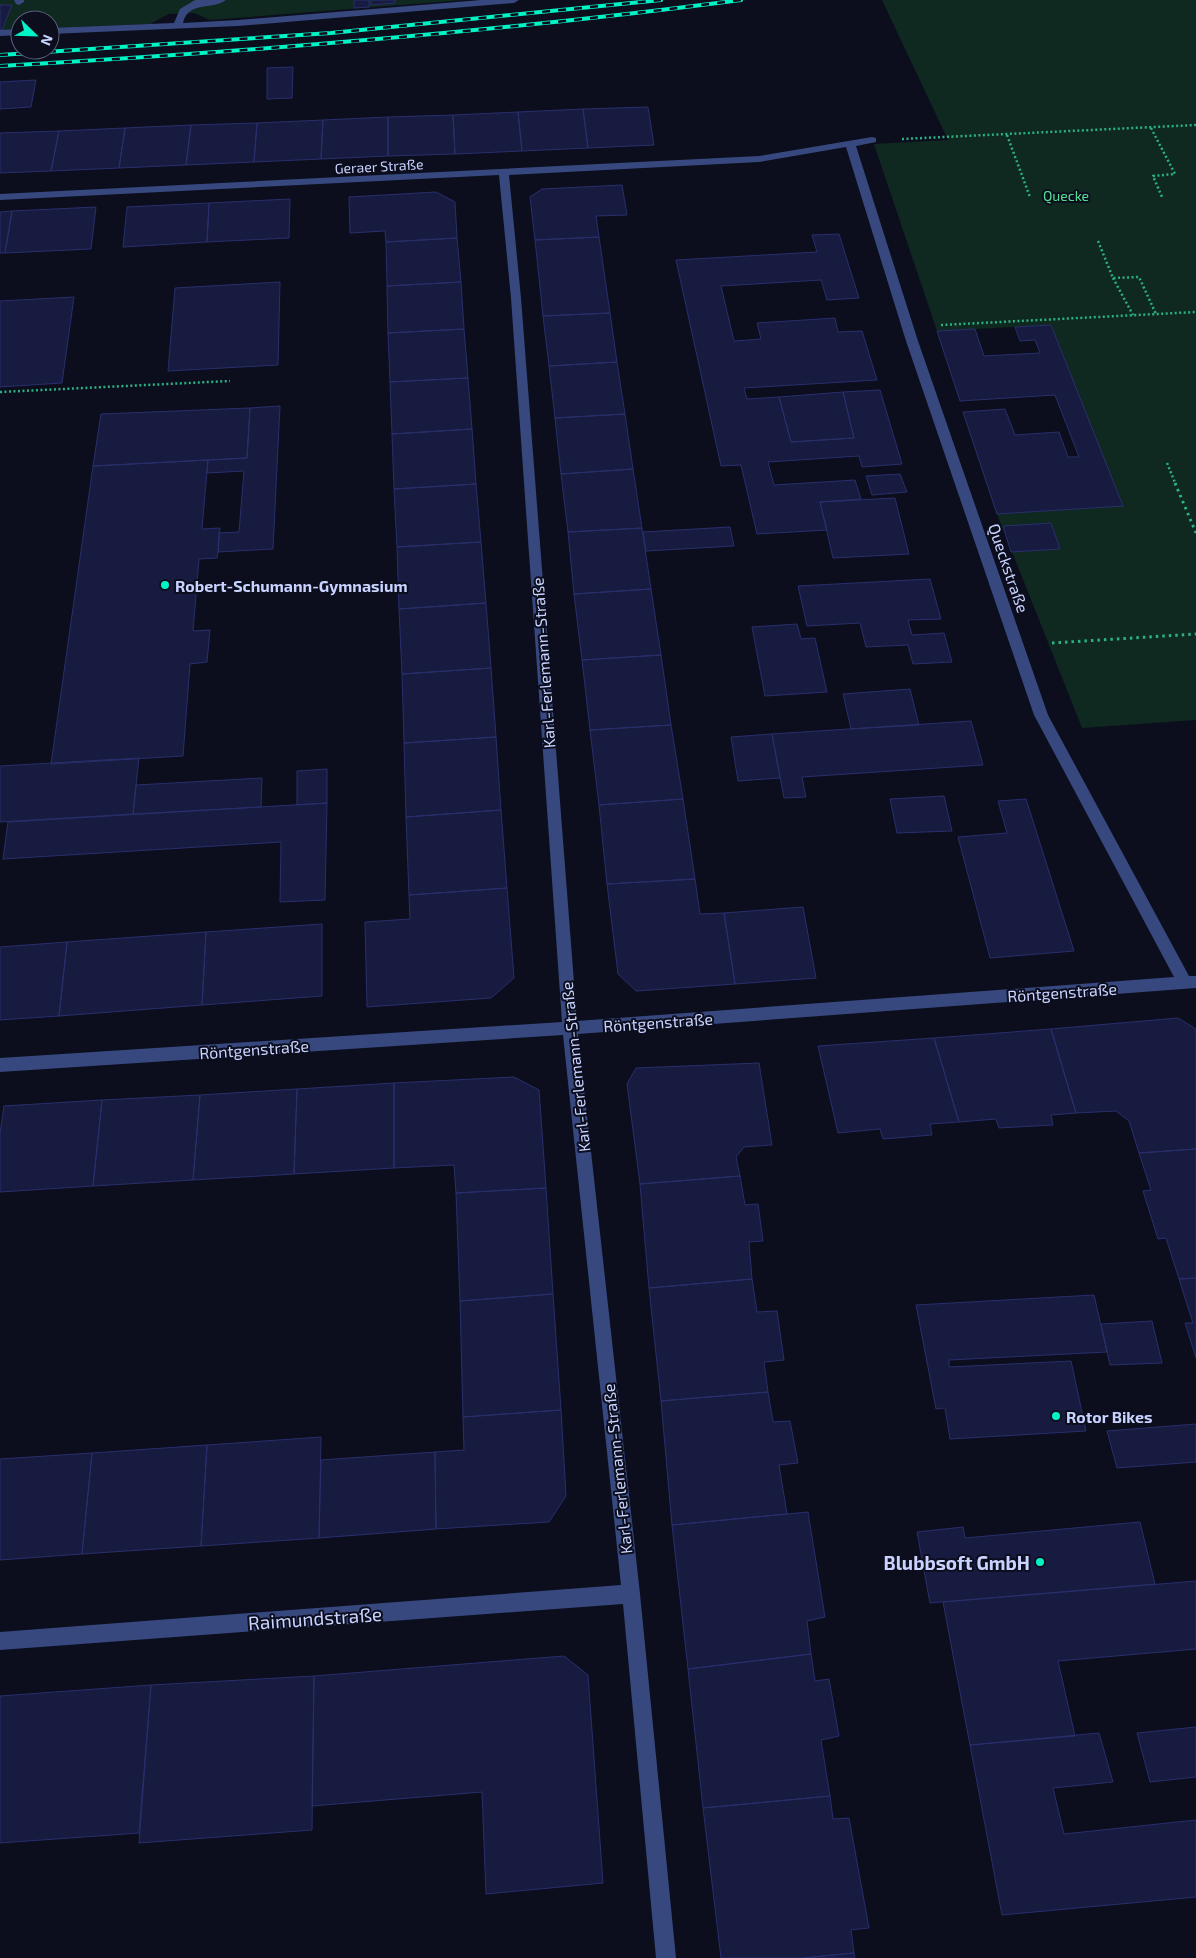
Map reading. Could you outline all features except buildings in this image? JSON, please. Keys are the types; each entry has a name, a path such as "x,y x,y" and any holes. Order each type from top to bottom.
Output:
{"street":[{"path":"178,26 180,13 184,8 203,1 221,0"},
{"path":"60,31 258,22 514,0"},
{"name":"Geraer Straße","path":"0,197 504,174 759,159 872,140"},
{"name":"Queckstraße","path":"850,143 908,327 1040,715 1191,983"},
{"name":"Karl-Ferlemann-Straße","path":"504,174 516,298 570,1028 631,1594 666,1958"},
{"name":"Röntgenstraße","path":"0,1065 570,1028 1191,983"},
{"name":"Raimundstraße","path":"0,1641 631,1594"}],"path":[{"path":"872,140 1196,125"},
{"path":"1151,128 1175,174 1153,176 1162,198"},
{"path":"1007,135 1030,197"},
{"path":"1098,241 1113,278 1134,315"},
{"path":"1113,278 1139,277 1156,314"},
{"path":"908,327 1196,312"},
{"path":"0,392 230,381"},
{"path":"1167,463 1196,533"},
{"path":"1048,644 1196,634"}],"green space":[{"path":"0,0 465,0 210,20 194,13 169,14 150,24 60,28 60,10 10,10 10,30 0,30"},
{"name":"Quecke","path":"882,0 1196,0 1196,720 1082,728 997,514 1122,506 1051,325 937,331 874,144 948,140"}],"railway":[{"path":"0,55 331,33 661,0"},
{"path":"0,66 371,40 556,22 741,0"}],"place":[{"name":"Robert-Schumann-Gymnasium","path":"165,585"},
{"name":"Rotor Bikes","path":"1056,1416"},
{"name":"Blubbsoft GmbH","path":"1040,1562"}]}
